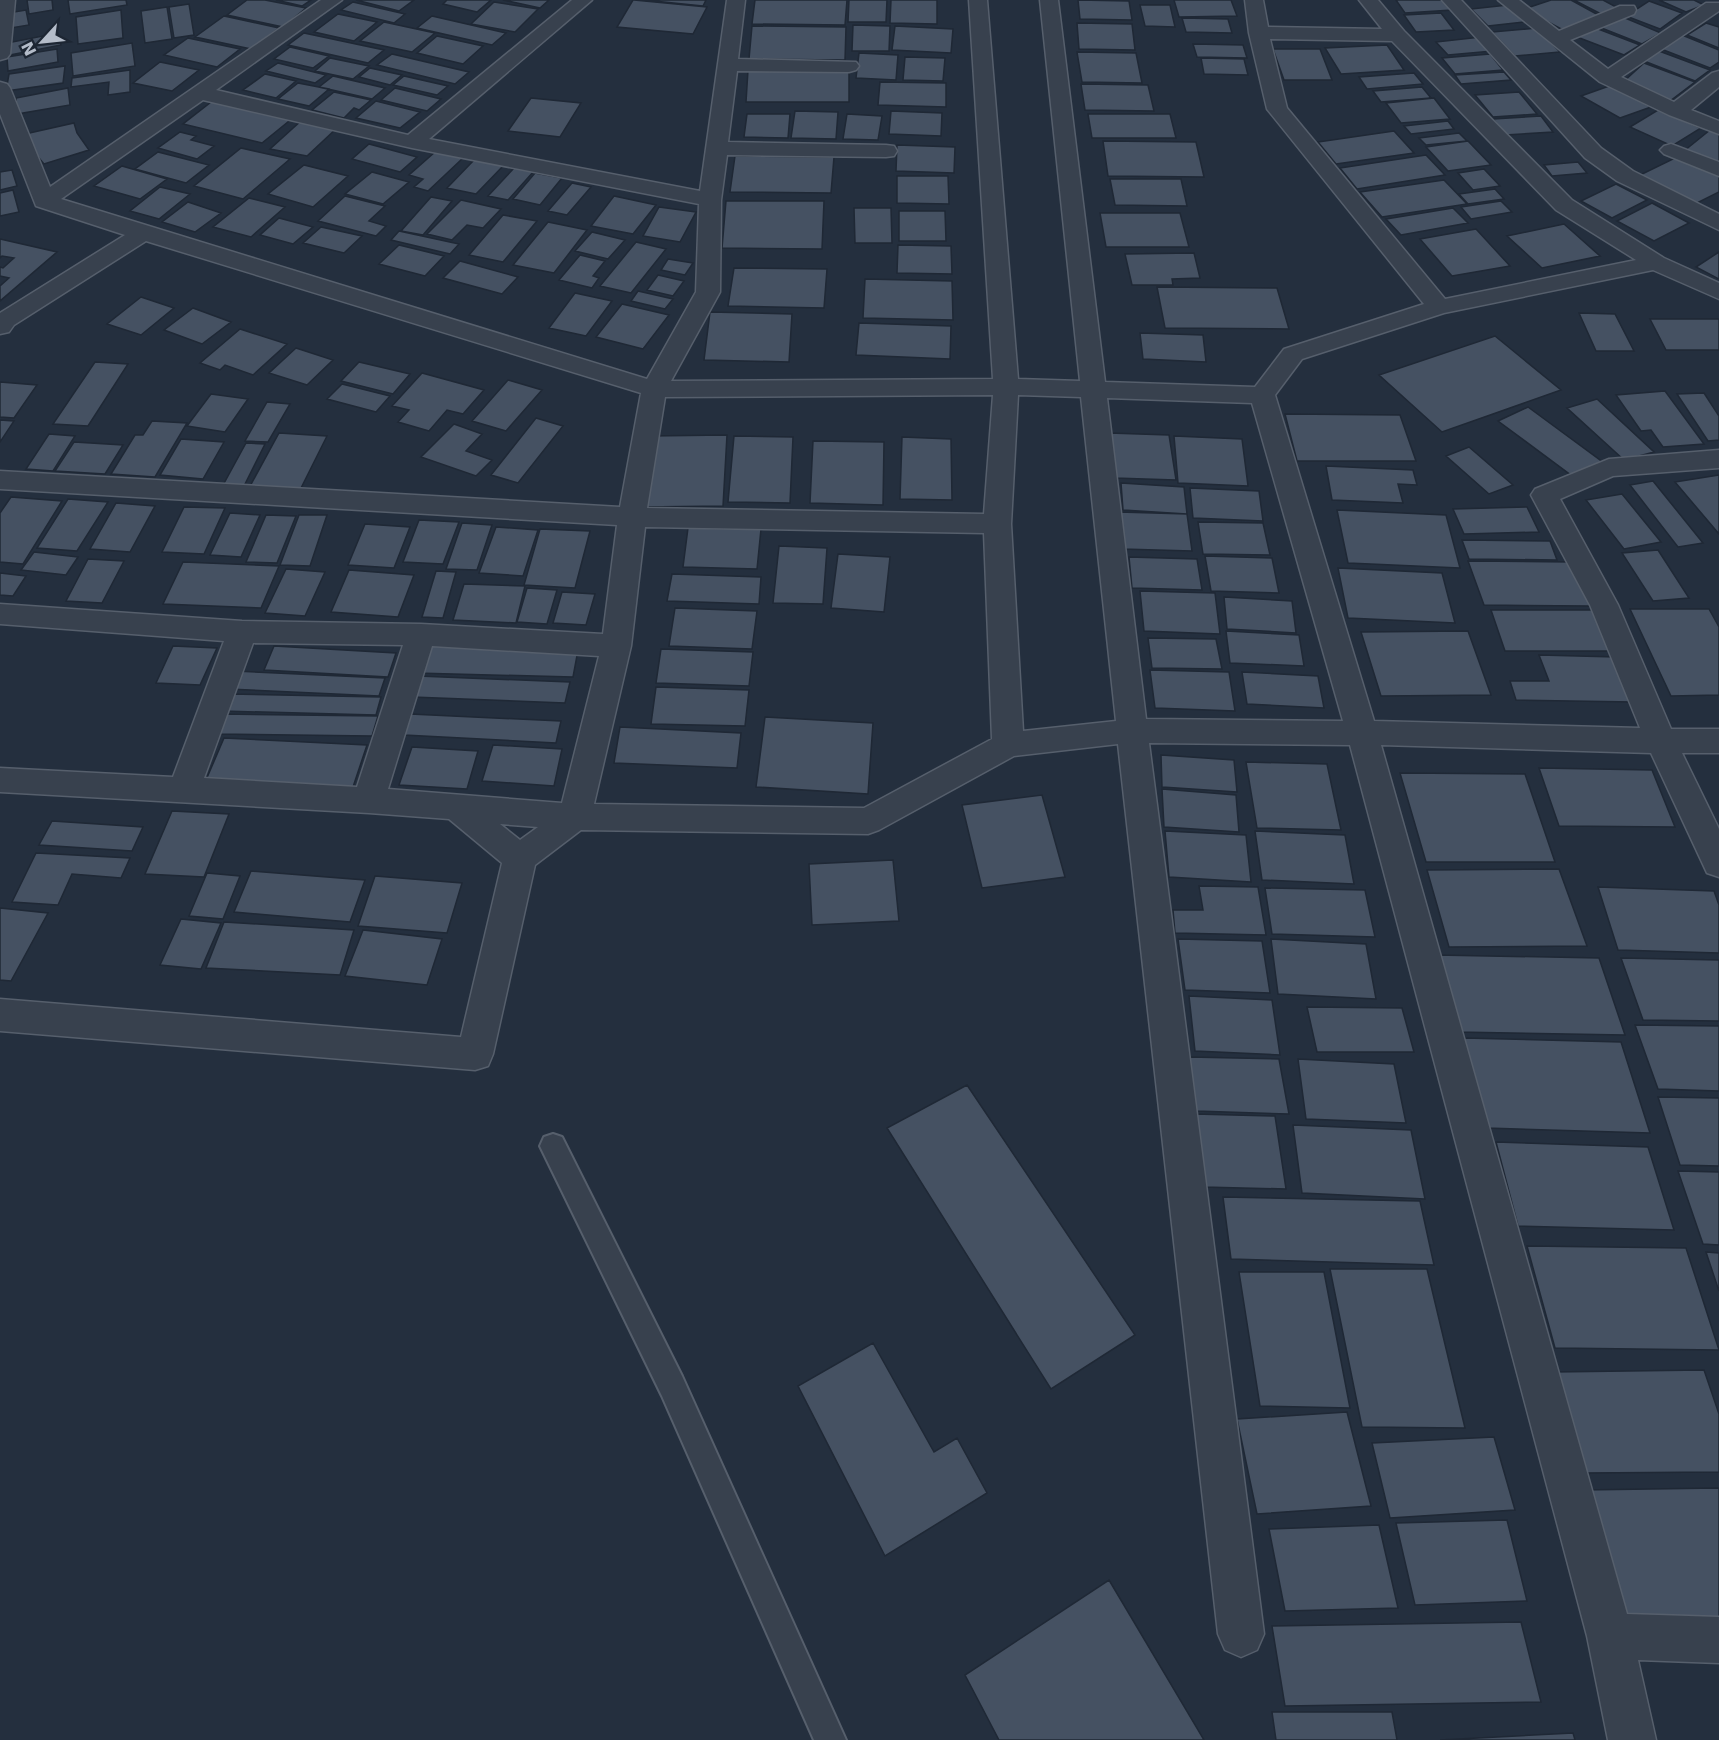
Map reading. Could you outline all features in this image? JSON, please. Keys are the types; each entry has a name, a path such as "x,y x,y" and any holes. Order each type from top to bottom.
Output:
{"street":[{"path":"0,54 6,0"},
{"path":"44,201 333,0"},
{"path":"412,142 583,0"},
{"path":"0,1015 475,1054 520,858 575,817 616,646 632,517 654,389 708,292 710,200 736,0"},
{"path":"978,0 1006,387 997,524 1008,745"},
{"path":"1048,0 1132,731 1241,1634"},
{"path":"1254,0 1259,33 1277,109 1439,307"},
{"path":"1368,0 1396,35 1564,205 1656,262 1719,292"},
{"path":"1451,0 1593,153 1625,176 1719,223"},
{"path":"1507,0 1607,78 1719,128"},
{"path":"1607,78 1713,7"},
{"path":"1556,39 1626,10"},
{"path":"1259,33 1396,35"},
{"path":"728,65 849,66"},
{"path":"1677,111 1719,77"},
{"path":"0,87 44,201"},
{"path":"201,93 412,142 710,200"},
{"path":"717,148 886,151"},
{"path":"1671,150 1719,170"},
{"path":"44,201 654,389 1006,387 1262,395"},
{"path":"0,327 6,320 143,233"},
{"path":"1262,395 1293,354 1439,307 1656,262"},
{"path":"1262,395 1362,733 1611,1636 1632,1740"},
{"path":"1719,459 1609,468 1544,495 1604,605 1661,741 1719,863"},
{"path":"0,480 632,517 997,524"},
{"path":"0,614 242,632 421,636 616,646"},
{"path":"184,789 242,632"},
{"path":"369,800 421,636"},
{"path":"0,780 369,800 575,817 868,821 1008,745 1132,731 1362,733 1719,741"},
{"path":"456,808 520,858"},
{"path":"1611,1636 1719,1640"}],"lane":[{"path":"554,1146 672,1386 831,1740"}],"building":[{"path":"27,0 52,0 53,10 29,14"},
{"path":"68,0 126,0 127,5 70,14"},
{"path":"247,0 265,0 306,8 283,27 227,15"},
{"path":"276,0 311,0 302,6"},
{"path":"356,0 414,0 399,11"},
{"path":"447,0 491,0 477,12 443,4"},
{"path":"503,0 549,0 540,8"},
{"path":"633,0 707,7 693,34 617,27"},
{"path":"644,0 706,0 703,6"},
{"path":"755,0 847,0 845,25 752,24"},
{"path":"849,0 887,0 886,22 848,22"},
{"path":"891,0 937,0 937,24 890,23"},
{"path":"1078,0 1129,1 1132,20 1080,19"},
{"path":"1174,0 1231,0 1237,16 1179,17"},
{"path":"1396,0 1445,0 1452,10 1405,13"},
{"path":"1551,0 1571,0 1602,17 1563,30 1524,9"},
{"path":"1574,0 1603,0 1620,9 1603,15"},
{"path":"1659,0 1694,0 1704,5 1686,12"},
{"path":"1649,1 1682,13 1660,29 1626,16"},
{"path":"353,2 405,14 394,23 341,10"},
{"path":"494,2 538,9 515,32 471,24"},
{"path":"189,4 194,35 174,38 169,7"},
{"path":"1140,5 1170,5 1175,27 1145,26"},
{"path":"1508,5 1524,22 1488,26 1471,9"},
{"path":"167,7 172,39 145,43 141,11"},
{"path":"26,10 29,25 11,28 8,13"},
{"path":"121,10 123,38 78,44 76,17"},
{"path":"1441,13 1454,30 1416,32 1404,15"},
{"path":"338,14 377,22 354,41 314,32"},
{"path":"1618,15 1661,33 1642,44 1599,27"},
{"path":"224,16 279,28 251,49 195,37"},
{"path":"432,16 506,33 492,45 417,28"},
{"path":"1182,18 1228,19 1232,33 1186,32"},
{"path":"384,22 435,33 412,52 360,41"},
{"path":"1077,23 1132,24 1135,50 1079,49"},
{"path":"1706,23 1719,27 1719,48 1687,35"},
{"path":"853,25 890,26 889,51 852,51"},
{"path":"752,26 846,27 845,60 749,59"},
{"path":"895,26 953,29 951,53 892,50"},
{"path":"1593,27 1640,45 1624,55 1577,37"},
{"path":"1537,28 1560,52 1515,56 1492,32"},
{"path":"58,33 61,45 10,55 7,43"},
{"path":"304,33 384,50 368,63 288,45"},
{"path":"1682,35 1719,50 1719,62 1710,68 1661,49"},
{"path":"437,36 483,46 463,64 417,53"},
{"path":"1481,37 1493,51 1448,55 1436,42"},
{"path":"188,38 240,49 217,67 164,55"},
{"path":"132,43 135,66 73,76 71,53"},
{"path":"1193,44 1243,45 1247,58 1197,57"},
{"path":"1387,45 1404,70 1341,74 1325,48"},
{"path":"290,47 329,56 313,68 274,59"},
{"path":"57,49 58,62 8,71 7,57"},
{"path":"1273,49 1320,49 1332,80 1284,80"},
{"path":"1659,51 1710,70 1695,81 1644,61"},
{"path":"1077,52 1136,53 1142,83 1082,82"},
{"path":"859,53 898,55 896,80 856,78"},
{"path":"392,54 469,72 455,84 377,65"},
{"path":"1490,54 1503,70 1455,74 1442,58"},
{"path":"905,57 945,58 943,81 903,80"},
{"path":"330,58 369,66 353,79 315,71"},
{"path":"1201,58 1244,59 1248,75 1204,74"},
{"path":"160,62 199,70 172,91 133,83"},
{"path":"278,63 326,75 315,83 266,71"},
{"path":"1644,63 1695,82 1670,101 1622,83"},
{"path":"65,66 63,83 6,91 9,74"},
{"path":"370,68 402,75 390,85 359,77"},
{"path":"130,70 130,92 108,95 109,82 71,87 72,78"},
{"path":"748,70 849,70 849,102 746,102"},
{"path":"1504,72 1511,80 1461,84 1455,75"},
{"path":"1414,73 1423,84 1367,89 1359,77"},
{"path":"265,74 296,81 276,98 243,90"},
{"path":"333,76 385,88 372,99 319,87"},
{"path":"404,76 448,86 437,95 393,85"},
{"path":"880,82 946,83 946,107 878,105"},
{"path":"298,83 329,89 309,106 278,99"},
{"path":"1081,84 1148,85 1154,111 1085,110"},
{"path":"1612,85 1651,107 1620,118 1581,96"},
{"path":"1422,87 1431,98 1381,102 1373,91"},
{"path":"68,88 70,105 17,114 16,98"},
{"path":"395,88 441,99 427,111 381,100"},
{"path":"334,92 371,100 359,110 354,108 344,118 312,110"},
{"path":"1519,92 1537,114 1493,117 1475,95"},
{"path":"531,98 581,103 560,137 508,131"},
{"path":"1434,98 1450,119 1401,123 1386,103"},
{"path":"215,99 294,117 262,143 183,124"},
{"path":"376,101 420,112 400,128 356,118"},
{"path":"1658,110 1701,128 1672,146 1630,127"},
{"path":"795,111 838,112 836,139 791,138"},
{"path":"891,111 942,113 941,136 889,134"},
{"path":"747,114 790,114 788,138 744,137"},
{"path":"847,114 882,116 878,140 843,139"},
{"path":"1088,114 1170,114 1176,138 1092,138"},
{"path":"1541,116 1553,132 1505,135 1493,119"},
{"path":"302,120 338,127 307,156 270,149"},
{"path":"1448,121 1454,129 1411,134 1404,126"},
{"path":"74,123 77,133 89,150 44,164 28,145 25,134"},
{"path":"1710,130 1719,133 1719,164 1684,151"},
{"path":"1394,131 1414,153 1336,164 1318,142"},
{"path":"180,132 196,136 191,140 214,146 197,159 158,148"},
{"path":"1459,133 1467,141 1426,145 1419,138"},
{"path":"1103,141 1196,142 1204,177 1108,176"},
{"path":"1468,141 1491,165 1448,171 1426,147"},
{"path":"369,144 417,157 400,172 352,159"},
{"path":"897,145 955,147 954,173 896,171"},
{"path":"241,148 290,159 243,199 194,186"},
{"path":"158,152 209,165 186,183 135,169"},
{"path":"435,152 463,158 428,191 414,187 423,179 409,175"},
{"path":"1426,155 1445,175 1357,189 1340,168"},
{"path":"735,156 834,157 831,193 730,192"},
{"path":"1679,156 1719,176 1719,192 1693,205 1638,176"},
{"path":"475,159 504,165 476,194 447,188"},
{"path":"1578,162 1587,173 1552,176 1544,165"},
{"path":"304,165 348,176 313,207 268,194"},
{"path":"122,166 167,179 140,199 94,186"},
{"path":"515,167 534,171 508,200 488,196"},
{"path":"1484,169 1500,186 1473,190 1458,173"},
{"path":"12,170 17,186 0,190 0,172"},
{"path":"372,172 409,182 383,204 345,194"},
{"path":"535,173 562,178 540,205 513,199"},
{"path":"897,176 948,176 949,204 897,203"},
{"path":"1110,179 1181,179 1187,206 1115,205"},
{"path":"1444,180 1467,204 1382,217 1360,192"},
{"path":"572,183 591,187 567,215 548,211"},
{"path":"1616,184 1647,200 1612,218 1581,201"},
{"path":"160,187 190,194 159,219 130,211"},
{"path":"1495,189 1504,199 1468,204 1459,194"},
{"path":"13,190 19,212 0,216 0,193"},
{"path":"345,196 385,206 369,221 386,226 376,236 318,221"},
{"path":"614,196 656,205 633,234 591,226"},
{"path":"431,197 452,201 423,235 401,231"},
{"path":"249,198 285,207 251,237 213,227"},
{"path":"461,200 501,209 483,228 467,225 452,240 427,234"},
{"path":"726,201 824,201 822,249 722,248"},
{"path":"1501,201 1512,212 1471,219 1461,207"},
{"path":"188,202 221,213 195,232 162,222"},
{"path":"1652,203 1689,223 1654,241 1617,221"},
{"path":"659,207 696,212 680,242 643,236"},
{"path":"854,208 891,208 892,243 855,243"},
{"path":"1453,208 1468,223 1401,235 1386,219"},
{"path":"899,211 945,211 946,241 899,241"},
{"path":"1100,213 1180,213 1189,247 1106,247"},
{"path":"503,215 537,221 503,262 469,255"},
{"path":"279,218 313,227 293,244 260,235"},
{"path":"548,222 587,230 554,273 513,265"},
{"path":"1564,224 1600,256 1542,268 1507,236"},
{"path":"321,227 362,236 344,253 303,243"},
{"path":"1476,229 1510,266 1452,276 1420,239"},
{"path":"399,231 459,244 450,254 391,240"},
{"path":"592,232 625,240 608,259 575,251"},
{"path":"0,239 57,252 0,301 0,286 9,278 0,276 0,267 3,268 14,258 2,256 0,258"},
{"path":"636,242 666,249 631,293 600,286"},
{"path":"399,245 444,256 425,276 379,264"},
{"path":"898,245 951,246 952,274 897,273"},
{"path":"1719,252 1719,279 1696,267"},
{"path":"1194,253 1200,278 1172,279 1173,285 1132,285 1125,254"},
{"path":"580,255 605,261 593,276 599,278 592,288 559,280"},
{"path":"668,259 693,263 685,275 661,270"},
{"path":"460,261 518,277 502,294 443,278"},
{"path":"734,268 827,269 824,308 728,306"},
{"path":"658,275 684,281 673,296 647,290"},
{"path":"865,279 952,281 953,320 863,318"},
{"path":"1157,287 1277,288 1289,329 1165,328"},
{"path":"638,291 673,299 665,309 631,301"},
{"path":"575,293 612,301 586,336 549,328"},
{"path":"141,297 174,308 141,335 107,324"},
{"path":"622,304 669,315 643,349 596,337"},
{"path":"193,308 231,322 202,344 164,330"},
{"path":"710,312 792,314 789,362 704,360"},
{"path":"1579,313 1615,314 1634,351 1596,351"},
{"path":"1650,319 1719,319 1719,350 1666,350"},
{"path":"859,323 951,326 950,359 856,355"},
{"path":"240,329 287,344 253,375 225,365 220,370 200,363"},
{"path":"1140,333 1203,335 1206,362 1143,359"},
{"path":"1495,336 1561,390 1442,432 1379,375"},
{"path":"296,348 333,360 307,385 269,373"},
{"path":"95,362 128,364 88,426 53,424"},
{"path":"359,362 410,374 393,394 341,381"},
{"path":"422,373 484,390 463,414 447,410 429,431 398,422 409,410 392,406"},
{"path":"508,380 542,390 506,431 472,421"},
{"path":"0,382 37,385 14,418 0,417"},
{"path":"342,384 390,396 376,412 327,399"},
{"path":"1665,391 1704,444 1663,447 1651,430 1641,431 1616,395"},
{"path":"1704,393 1719,416 1719,440 1708,441 1677,394"},
{"path":"211,394 248,399 225,432 187,426"},
{"path":"1597,399 1654,452 1624,460 1567,408"},
{"path":"267,402 290,404 268,442 245,441"},
{"path":"1528,407 1604,463 1575,478 1498,421"},
{"path":"1285,414 1400,415 1416,461 1297,461"},
{"path":"536,418 563,426 518,483 491,475"},
{"path":"0,420 14,421 0,442"},
{"path":"152,421 187,423 155,477 111,474 135,435 143,435"},
{"path":"454,424 482,434 466,451 492,460 476,476 421,457"},
{"path":"279,433 327,436 299,492 249,488"},
{"path":"1109,433 1169,435 1176,480 1114,478"},
{"path":"49,434 75,436 53,471 26,469"},
{"path":"727,435 723,506 642,507 649,436"},
{"path":"734,436 793,437 790,503 728,502"},
{"path":"1174,436 1242,439 1248,486 1178,483"},
{"path":"902,437 951,439 952,500 900,499"},
{"path":"181,439 224,442 203,479 160,475"},
{"path":"813,441 884,442 883,505 810,503"},
{"path":"74,442 123,445 105,474 55,471"},
{"path":"246,443 265,444 243,488 222,487"},
{"path":"1469,447 1513,485 1489,494 1446,456"},
{"path":"1326,466 1413,470 1417,485 1398,484 1403,503 1332,500"},
{"path":"1719,475 1719,534 1675,482"},
{"path":"1653,481 1703,543 1678,547 1630,485"},
{"path":"1121,483 1184,487 1187,514 1123,510"},
{"path":"1190,488 1259,491 1263,521 1193,518"},
{"path":"1622,494 1661,542 1624,549 1586,500"},
{"path":"11,497 62,501 23,564 0,562 0,513"},
{"path":"68,499 108,502 77,551 37,548"},
{"path":"116,503 155,506 130,552 90,549"},
{"path":"184,507 225,508 204,554 162,552"},
{"path":"1527,507 1539,532 1464,534 1453,509"},
{"path":"1337,510 1446,515 1460,568 1348,563"},
{"path":"1119,512 1187,514 1192,551 1122,549"},
{"path":"230,513 260,515 241,557 210,555"},
{"path":"266,515 296,516 277,563 246,562"},
{"path":"299,515 327,515 310,566 280,565"},
{"path":"419,520 459,522 443,564 403,562"},
{"path":"1198,522 1263,523 1270,555 1203,554"},
{"path":"462,523 492,525 477,570 446,569"},
{"path":"365,524 410,527 394,568 348,565"},
{"path":"496,527 538,530 523,576 479,573"},
{"path":"688,528 761,529 757,569 683,567"},
{"path":"540,529 590,531 575,588 524,585"},
{"path":"1462,540 1550,541 1557,560 1469,559"},
{"path":"779,546 827,548 823,604 773,603"},
{"path":"1658,550 1689,598 1653,601 1622,553"},
{"path":"34,552 78,557 66,575 21,570"},
{"path":"838,554 890,557 884,612 831,608"},
{"path":"1205,556 1272,558 1279,593 1211,591"},
{"path":"1129,557 1197,559 1202,590 1132,588"},
{"path":"88,559 124,561 102,603 66,601"},
{"path":"1468,561 1572,562 1590,606 1484,605"},
{"path":"183,562 279,566 261,608 163,604"},
{"path":"1338,568 1442,573 1455,623 1348,618"},
{"path":"286,569 325,572 305,616 265,613"},
{"path":"349,570 414,575 398,617 331,612"},
{"path":"436,571 456,572 443,618 422,617"},
{"path":"0,573 26,576 13,596 0,595"},
{"path":"672,574 761,577 759,604 667,601"},
{"path":"464,584 525,586 516,623 453,620"},
{"path":"527,588 557,590 547,624 517,622"},
{"path":"1140,591 1215,593 1220,634 1144,631"},
{"path":"562,592 595,594 586,625 553,623"},
{"path":"1224,597 1292,601 1296,633 1227,629"},
{"path":"675,608 757,611 752,649 669,646"},
{"path":"1630,609 1709,609 1719,627 1719,695 1671,696"},
{"path":"1491,610 1597,610 1615,651 1505,651"},
{"path":"1226,631 1299,635 1304,666 1230,663"},
{"path":"1468,631 1491,695 1381,696 1361,632"},
{"path":"1148,638 1216,639 1222,669 1152,668"},
{"path":"425,642 579,645 573,677 415,673"},
{"path":"173,646 217,648 200,685 156,683"},
{"path":"274,646 396,653 388,677 264,670"},
{"path":"661,649 753,652 749,686 656,683"},
{"path":"1539,655 1616,657 1634,702 1516,700 1510,681 1549,681"},
{"path":"1150,670 1229,672 1235,711 1155,708"},
{"path":"235,671 385,678 379,696 228,689"},
{"path":"1242,672 1318,676 1324,708 1247,704"},
{"path":"418,676 570,682 565,703 412,697"},
{"path":"656,687 749,690 745,726 651,724"},
{"path":"228,694 381,697 376,715 222,711"},
{"path":"221,714 378,716 372,736 214,734"},
{"path":"410,714 561,721 556,743 404,735"},
{"path":"765,717 873,723 868,794 756,787"},
{"path":"620,727 741,733 737,768 614,763"},
{"path":"224,738 367,745 353,787 206,780"},
{"path":"493,745 562,749 554,786 482,781"},
{"path":"412,747 478,751 467,789 399,785"},
{"path":"1161,755 1234,760 1237,792 1162,787"},
{"path":"1246,762 1327,764 1341,830 1257,828"},
{"path":"1539,768 1652,770 1675,827 1559,826"},
{"path":"1400,773 1525,774 1555,862 1426,862"},
{"path":"1162,789 1236,795 1239,832 1164,827"},
{"path":"1042,795 1065,877 982,888 962,805"},
{"path":"172,811 229,814 204,877 145,874"},
{"path":"52,821 143,827 132,851 39,845"},
{"path":"1165,831 1246,835 1251,882 1169,877"},
{"path":"1255,831 1345,835 1354,884 1262,880"},
{"path":"36,853 130,858 121,878 72,874 58,905 12,902"},
{"path":"893,860 899,921 812,925 809,864"},
{"path":"1559,869 1587,946 1449,947 1427,870"},
{"path":"251,871 365,880 350,922 234,912"},
{"path":"207,873 240,876 223,919 189,916"},
{"path":"375,876 462,883 447,933 358,926"},
{"path":"1199,886 1258,887 1266,935 1175,933 1173,910 1203,910"},
{"path":"1598,887 1714,891 1719,905 1719,953 1618,950"},
{"path":"1265,888 1365,890 1375,937 1272,934"},
{"path":"0,908 48,913 11,981 0,980"},
{"path":"181,919 221,923 201,969 160,965"},
{"path":"224,922 354,930 340,975 206,968"},
{"path":"363,930 442,939 427,985 345,976"},
{"path":"1178,939 1262,941 1270,993 1185,990"},
{"path":"1271,939 1366,944 1376,999 1278,994"},
{"path":"1436,955 1599,958 1625,1035 1456,1032"},
{"path":"1621,958 1719,960 1719,1021 1643,1020"},
{"path":"1189,996 1272,1000 1280,1055 1195,1051"},
{"path":"1307,1007 1402,1008 1414,1052 1317,1052"},
{"path":"1635,1025 1719,1026 1719,1091 1658,1089"},
{"path":"1464,1038 1621,1042 1650,1133 1486,1128"},
{"path":"1189,1057 1279,1059 1289,1114 1196,1111"},
{"path":"1298,1059 1394,1064 1406,1123 1306,1119"},
{"path":"967,1085 1135,1335 1051,1389 887,1128"},
{"path":"1658,1097 1719,1098 1719,1166 1680,1165"},
{"path":"1194,1114 1275,1116 1286,1189 1203,1187"},
{"path":"1293,1125 1411,1130 1425,1199 1302,1193"},
{"path":"1496,1142 1648,1147 1674,1230 1518,1226"},
{"path":"1678,1171 1719,1172 1719,1245 1703,1244"},
{"path":"1223,1197 1420,1201 1434,1265 1231,1259"},
{"path":"1527,1246 1686,1248 1719,1350 1555,1348"},
{"path":"1706,1252 1719,1253 1719,1291"},
{"path":"1330,1269 1427,1269 1465,1428 1362,1427"},
{"path":"1239,1272 1324,1272 1350,1408 1260,1406"},
{"path":"873,1343 934,1452 957,1438 987,1493 885,1556 798,1386"},
{"path":"1704,1370 1719,1414 1719,1472 1582,1473 1552,1372"},
{"path":"1347,1412 1371,1506 1257,1514 1237,1419"},
{"path":"1494,1437 1515,1510 1390,1518 1372,1443"},
{"path":"1719,1488 1719,1626 1621,1627 1582,1490"},
{"path":"1507,1520 1527,1601 1415,1605 1396,1523"},
{"path":"1379,1525 1398,1608 1285,1611 1269,1529"},
{"path":"1109,1580 1204,1740 999,1740 965,1675"},
{"path":"1521,1622 1541,1702 1285,1706 1272,1626"},
{"path":"1272,1712 1392,1712 1397,1740 1276,1740"},
{"path":"1573,1733 1575,1740 1440,1740"}]}
